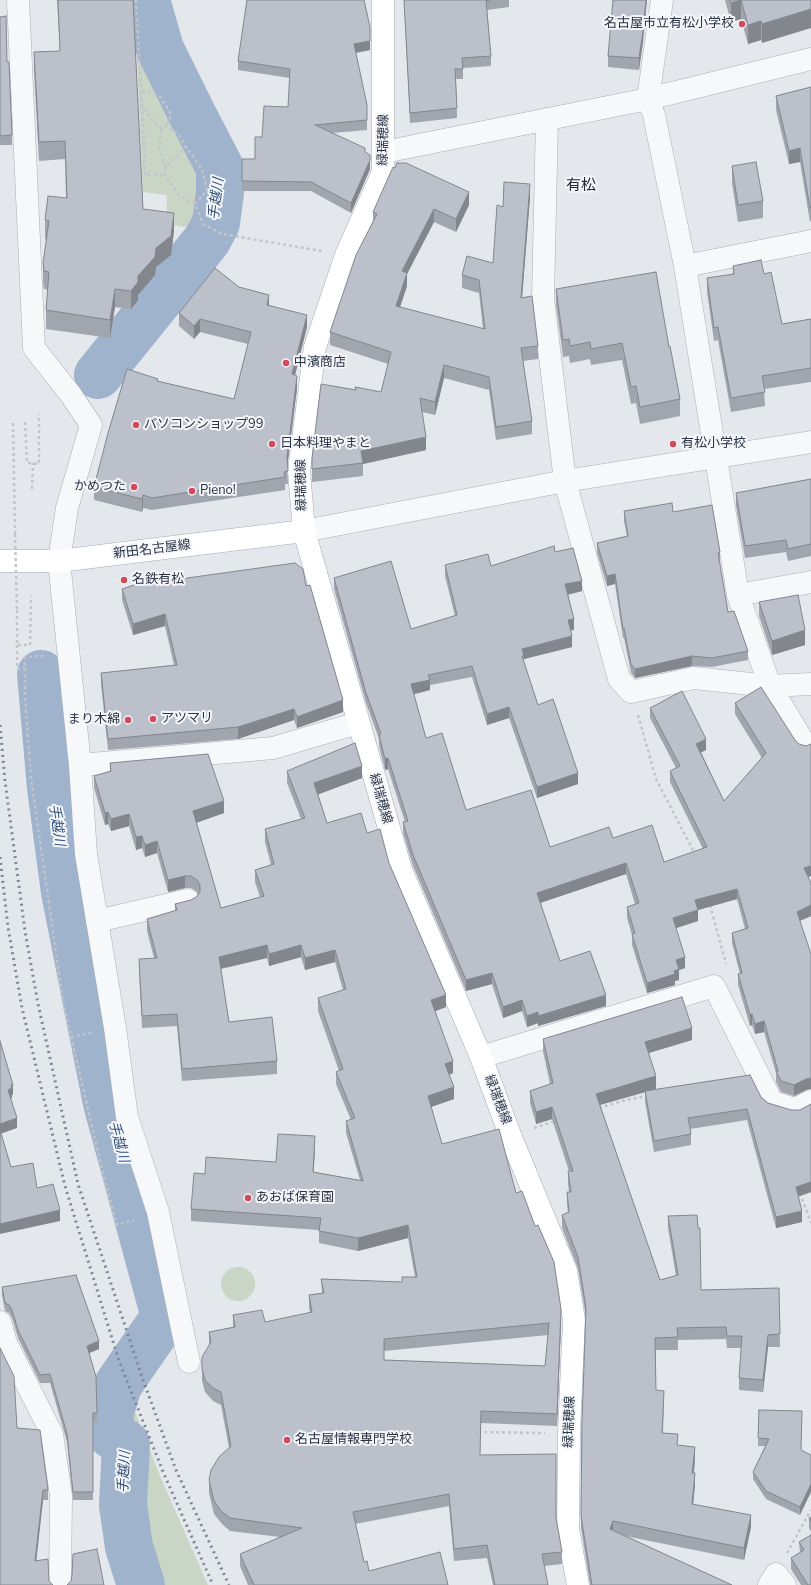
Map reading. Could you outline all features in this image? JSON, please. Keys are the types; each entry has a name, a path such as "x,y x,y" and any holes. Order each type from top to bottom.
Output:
{"main road":[{"name":"緑瑞穂線","path":"383,0 383,172 346,255 314,346 299,471 304,531 401,870 481,1057 510,1135 566,1271 574,1320 569,1434 568,1529 578,1585"},
{"name":"新田名古屋線","path":"0,561 58,561 304,531"}],"street":[{"path":"18,0 34,348 71,395 90,425 67,508 58,561 80,765 86,854 115,1028 126,1117 158,1212 189,1362"},
{"path":"662,0 648,99 654,114 685,266 738,595 770,686 805,744"},
{"path":"384,152 648,99 811,59"},
{"path":"547,119 542,299 565,482 619,679 631,692 694,678 770,686 811,684"},
{"path":"685,266 811,241"},
{"path":"304,531 565,482 811,442"},
{"path":"738,595 811,582"},
{"path":"80,765 273,748 358,723"},
{"path":"97,920 188,900"},
{"path":"481,1057 714,986 772,1102 795,1109 811,1101"},
{"path":"0,1322 6,1343 52,1434 61,1496 59,1524 60,1585"}],"path":[{"path":"136,0 145,175 165,175"},
{"path":"141,90 159,95 170,112 170,119 166,126 162,129 159,147 166,167 165,175 179,195 195,204 203,224 222,234 346,255"},
{"path":"142,105 152,120 162,129"},
{"path":"166,126 180,136 202,169 207,190 195,204"},
{"path":"166,167 186,147"},
{"path":"25,422 27,463 39,464 39,414"},
{"path":"13,423 17,669 25,668"},
{"path":"32,489 33,463"},
{"path":"17,645 30,646 31,596"},
{"path":"68,655 25,657 31,778 63,1002 104,1178 117,1226"},
{"path":"631,692 656,779 697,857"},
{"path":"709,902 728,970 714,986"},
{"path":"592,1110 622,1101 650,1096"},
{"path":"510,1135 562,1119"},
{"path":"798,1188 811,1223"},
{"path":"477,1432 569,1434"},
{"path":"776,1581 811,1510"}],"green space":[{"path":"143,12 153,53 181,114 215,171 216,192 206,230 166,224 167,195 143,192 135,13"},
{"path":"235,1267 241,1267 245,1268 252,1274 255,1284 254,1291 248,1298 241,1301 235,1301 231,1300 224,1294 221,1287 221,1281 222,1277 228,1270"},
{"path":"127,1391 160,1476 208,1585 154,1585 142,1545 136,1437 119,1431 117,1413 120,1402"}],"building":[{"path":"58,0 133,0 143,209 174,213 171,236 156,248 155,257 138,276 138,282 131,291 115,289 110,320 46,310 49,272 44,271 43,263 49,221 45,220 48,196 67,198 65,141 39,142 34,52 60,51"},
{"path":"247,0 364,0 370,27 370,41 354,44 367,105 367,120 315,125 365,148 365,152 370,155 370,160 351,203 311,182 242,181 242,159 255,159 255,137 262,137 264,106 288,107 290,69 238,61"},
{"path":"404,0 490,0 486,1 491,56 462,58 463,69 455,69 457,108 410,113"},
{"path":"613,0 646,0 639,58 608,56"},
{"path":"730,0 741,0 731,3"},
{"path":"741,0 811,0 811,9 762,24 761,21 748,25"},
{"path":"6,16 7,62 9,62 12,135 0,136 0,17"},
{"path":"811,87 810,208 800,148 789,151 776,96"},
{"path":"756,162 763,201 738,205 732,166"},
{"path":"397,163 406,163 469,192 456,219 434,209 402,271 407,273 396,306 485,329 479,280 462,275 467,256 493,263 497,205 503,207 504,182 530,184 521,298 532,296 538,346 521,348 532,421 496,427 489,377 444,365 435,402 420,398 426,437 361,451 363,463 312,469 321,384 356,390 355,387 381,392 391,352 330,332 356,255 377,214 373,212 393,167 395,168"},
{"path":"761,260 764,274 771,272 782,324 811,319 811,368 762,376 765,392 731,398 718,327 714,328 707,278 734,274 733,266"},
{"path":"215,268 239,287 269,295 267,305 307,315 292,374 297,376 287,457 288,471 284,472 285,477 152,498 143,495 142,499 94,487 127,369 158,379 157,381 234,399 251,332 200,319 194,326 179,313"},
{"path":"656,272 680,399 640,407 636,386 631,387 622,343 591,349 590,342 570,346 569,339 563,340 556,289"},
{"path":"811,479 811,544 788,549 786,540 745,546 736,493"},
{"path":"672,503 673,512 712,505 728,612 734,611 748,651 712,658 692,656 635,669 631,664 624,628 623,629 615,574 607,576 597,543 628,536 624,511"},
{"path":"554,546 555,552 573,548 582,581 565,584 574,619 568,620 572,636 522,649 524,656 522,656 538,705 553,699 578,773 537,787 509,707 487,714 472,666 428,675 430,680 411,684 426,738 442,733 466,810 531,790 550,847 609,827 613,838 652,825 664,862 707,847 670,771 680,766 650,708 682,691 706,739 696,744 724,801 766,753 735,703 761,687 795,740 799,744 806,746 811,744 811,866 804,868 811,883 811,905 797,912 811,954 811,1078 794,1085 781,1081 776,1071 778,1071 764,1021 755,1024 752,1014 750,1015 738,974 742,973 732,933 748,928 737,889 695,900 698,910 673,918 685,957 676,960 679,969 674,971 675,974 647,983 632,934 635,933 627,907 639,903 626,863 537,893 560,961 590,951 606,995 538,1016 538,1012 527,1016 522,1000 503,1007 492,973 466,980 413,855 403,822 408,821 388,758 385,759 379,735 381,734 366,693 334,578 391,561 411,629 457,615 445,565 488,554 491,566"},
{"path":"295,563 303,569 306,586 310,585 343,700 297,717 294,709 238,727 108,739 101,673 177,665 165,614 133,624 122,589 143,582 144,584"},
{"path":"798,595 805,630 772,641 759,602"},
{"path":"355,743 362,766 314,783 327,823 361,813 367,833 380,829 389,863 446,995 431,1000 453,1061 445,1064 454,1087 428,1096 442,1144 499,1129 516,1193 522,1191 535,1226 538,1225 554,1262 561,1309 557,1414 481,1411 480,1455 556,1454 556,1517 562,1552 542,1554 548,1585 495,1585 487,1545 454,1549 449,1494 353,1512 364,1562 367,1561 369,1571 440,1552 448,1585 254,1585 240,1554 302,1528 230,1518 222,1512 214,1501 209,1480 211,1470 219,1457 231,1446 221,1392 213,1388 205,1380 202,1369 202,1357 211,1342 209,1332 235,1327 233,1315 262,1310 265,1322 312,1312 309,1295 324,1293 321,1279 402,1282 402,1277 417,1277 408,1225 358,1238 319,1231 321,1218 191,1209 194,1173 205,1174 206,1157 276,1162 278,1134 315,1136 313,1172 363,1181 346,1121 355,1118 336,1072 343,1069 318,998 346,989 335,950 305,958 301,945 269,954 267,945 219,957 229,1022 272,1017 277,1061 182,1069 177,1014 142,1016 139,959 157,958 147,919 177,910 175,904 191,900 196,897 200,892 200,885 197,880 191,876 168,880 157,841 145,845 142,836 136,837 129,814 111,819 108,812 105,813 94,776 111,771 110,763 208,754 224,801 193,811 221,908 264,896 255,870 274,864 265,829 305,818 287,771","holes":["549,1323 545,1366 384,1360 384,1339"]},
{"path":"682,997 692,1028 645,1042 656,1076 596,1094 660,1280 678,1275 668,1216 697,1215 698,1228 700,1228 701,1290 779,1288 780,1334 768,1335 763,1380 739,1378 742,1336 727,1336 726,1327 677,1328 678,1337 655,1338 656,1390 664,1391 662,1433 678,1434 677,1445 695,1447 692,1473 695,1473 692,1504 751,1515 744,1548 613,1521 610,1529 732,1585 592,1585 581,1516 582,1421 586,1308 578,1257 562,1215 569,1212 567,1192 571,1192 568,1171 573,1171 552,1107 536,1112 530,1091 553,1083 543,1039"},
{"path":"0,1041 13,1085 11,1085 12,1088 8,1090 17,1118 0,1124"},
{"path":"750,1075 761,1097 768,1103 791,1110 800,1110 811,1104 811,1182 796,1187 802,1211 776,1217 747,1109 688,1118 691,1134 654,1141 645,1091"},
{"path":"0,1130 11,1167 33,1163 37,1188 53,1184 60,1210 0,1224"},
{"path":"76,1275 99,1341 87,1346 96,1377 97,1413 93,1413 93,1492 73,1492 67,1434 50,1374 40,1375 18,1330 12,1310 9,1305 5,1303 2,1287"},
{"path":"0,1348 14,1376 17,1428 40,1430 48,1490 43,1490 35,1561 48,1559 49,1581 53,1585 0,1585"},
{"path":"759,1410 802,1411 801,1450 811,1455 811,1484 800,1507 766,1491 753,1472 769,1439 758,1438"},
{"path":"811,1535 811,1585 808,1585 791,1558 804,1550 799,1542"},
{"path":"97,1549 104,1585 67,1585 71,1581 73,1554"}],"waterway":[{"name":"手越川","path":"98,375 207,240 216,223 220,192 220,168 160,49 146,0"},
{"name":"手越川","path":"41,674 51,788 65,892 107,1103 165,1317 118,1385 109,1415 112,1435 126,1444 123,1505 129,1547 141,1585"}],"railway":[{"path":"0,725 5,781 25,931 38,1004 78,1184 142,1377 176,1470 229,1585"},
{"path":"0,857 8,927 22,1008 65,1186 119,1361 164,1474 213,1585"}],"place":[{"name":"名古屋市立有松小学校","path":"742,24"},
{"name":"中濱商店","path":"286,363"},
{"name":"パソコンショップ99","path":"136,425"},
{"name":"日本料理やまと","path":"272,444"},
{"name":"有松小学校","path":"673,444"},
{"name":"かめつた","path":"134,487"},
{"name":"Pieno!","path":"192,491"},
{"name":"名鉄有松","path":"124,580"},
{"name":"アツマリ","path":"153,719"},
{"name":"まり木綿","path":"128,720"},
{"name":"あおば保育園","path":"248,1198"},
{"name":"名古屋情報専門学校","path":"287,1440"}],"district":[{"name":"有松","path":"581,186"}]}
